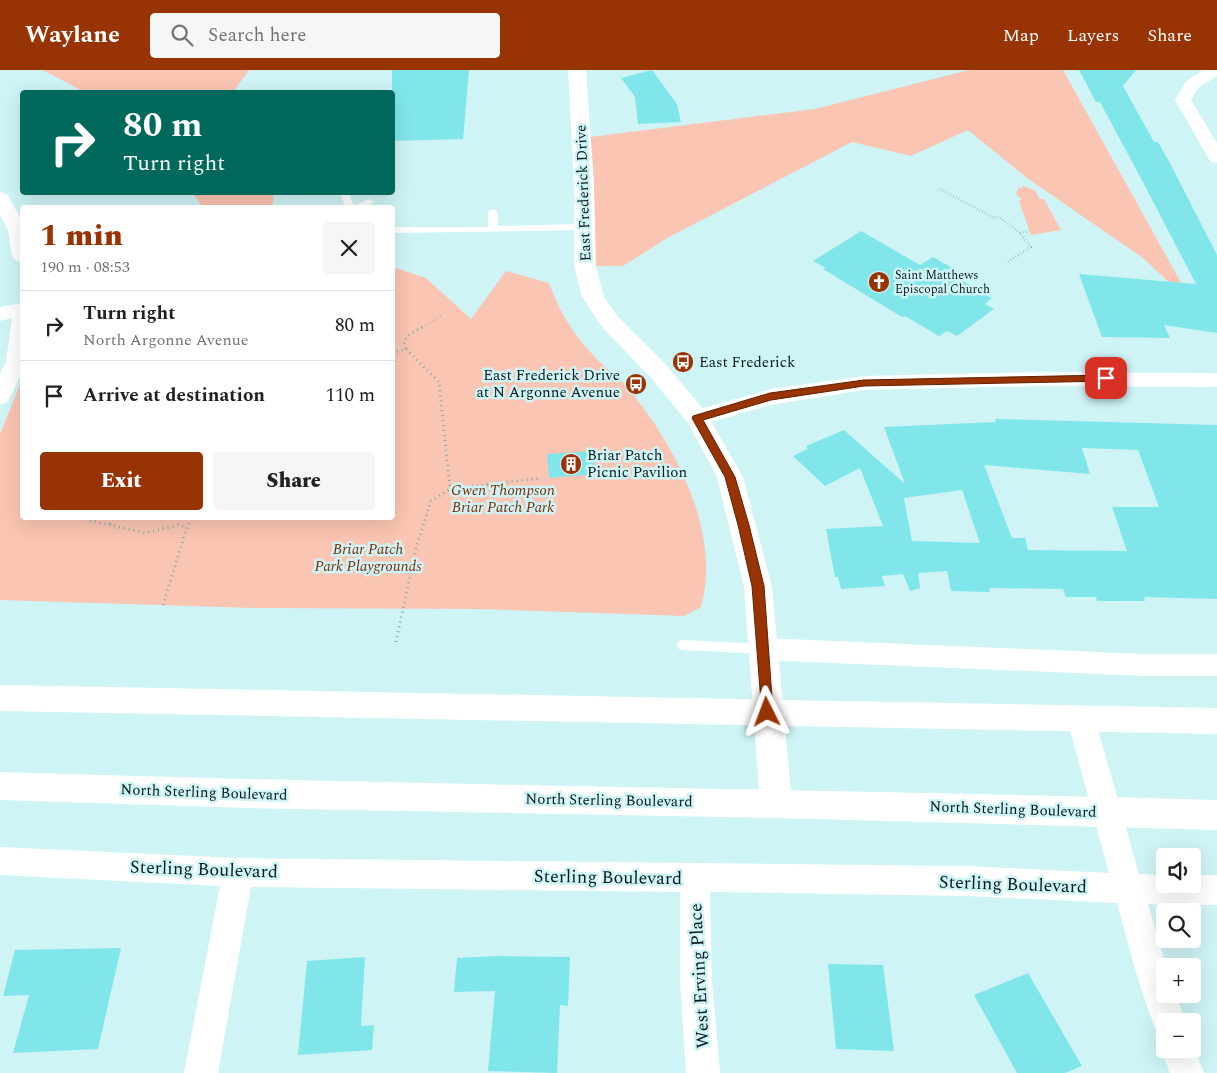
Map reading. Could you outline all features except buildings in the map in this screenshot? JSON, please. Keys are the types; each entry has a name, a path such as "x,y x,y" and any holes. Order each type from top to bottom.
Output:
{"main road":[{"name":"East Frederick Drive","path":"577,70 584,182 585,266 593,298 610,322 660,372 697,418 730,477 758,586 776,803"},
{"path":"0,698 1217,721"},
{"name":"North Sterling Boulevard","path":"0,786 257,794 776,803 1217,815"}],"street":[{"path":"1217,71 1195,80 1187,89 1183,100 1217,158"},
{"path":"0,198 18,230 20,243"},
{"path":"0,314 20,310"},
{"path":"0,397 17,361 20,335"},
{"path":"697,418 770,397 864,383 1040,379 1217,380"},
{"path":"762,649 1144,665 1217,665"},
{"path":"1081,719 1149,963 1166,1013"},
{"name":"Sterling Boulevard","path":"0,861 238,872 967,881 1129,889 1217,890"},
{"path":"201,1073 238,872"},
{"name":"West Erving Place","path":"695,879 696,981 703,1073"},
{"path":"1181,1058 1187,1073"}],"lane":[{"path":"364,205 369,202"},
{"path":"493,212 493,229"},
{"path":"395,230 444,231 584,227"},
{"path":"684,646 762,649"}],"path":[{"path":"940,189 994,218 998,216 1020,233 1031,247 1007,262"},
{"path":"1020,233 1029,231"},
{"path":"441,316 407,336 404,344 406,349 438,382 450,489"},
{"path":"395,353 406,349"},
{"path":"396,642 416,548 431,501 450,489 542,478"},
{"path":"90,520 144,534 178,525 187,526"},
{"path":"110,524 113,520"},
{"path":"162,604 187,526 191,520"}],"green space":[{"path":"43,70 249,70 234,90 80,90"},
{"path":"969,70 1063,70 1194,306 1143,258 1027,178 968,130 911,156 852,142 669,237 623,266 585,266 582,138 815,109"},
{"path":"1024,186 1036,191 1039,199 1044,199 1061,230 1031,235 1019,201 1022,200 1016,194 1018,189"},
{"path":"194,195 273,195 273,205 201,205"},
{"name":"Gwen Thompson Briar Patch Park","path":"395,268 426,278 471,319 506,271 549,283 557,303 578,338 628,388 662,436 690,491 700,520 705,550 706,579 701,607 684,616 480,609 253,608 0,600 0,434 20,385 20,520 395,520"}],"place":[{"name":"Saint Matthews Episcopal Church","path":"879,282"},
{"name":"East Frederick","path":"683,362"},
{"name":"East Frederick Drive at N Argonne Avenue","path":"636,384"},
{"name":"Briar Patch Picnic Pavilion","path":"571,464"}],"route":[{"path":"767,712 758,586 744,525 730,477 697,418 770,397 818,388 864,383 1106,378"}],"park label":[{"name":"Briar Patch Park Playgrounds","path":"368,558"}]}
